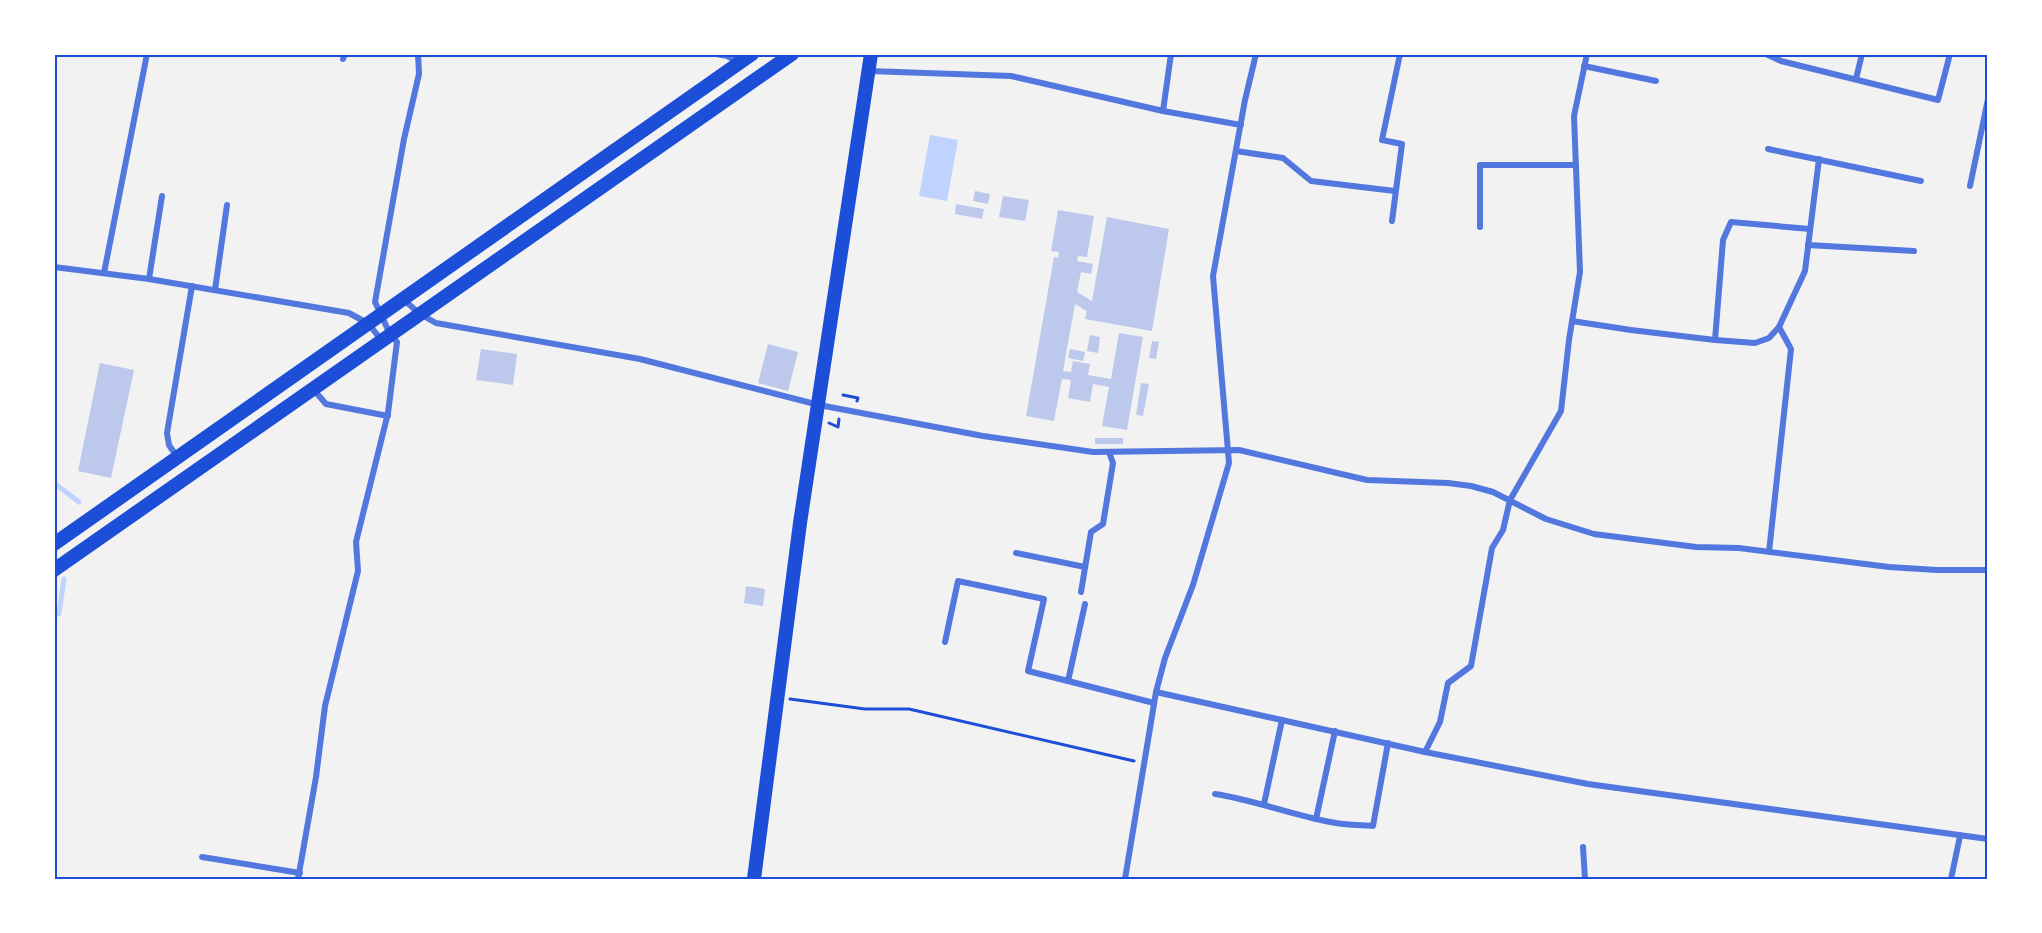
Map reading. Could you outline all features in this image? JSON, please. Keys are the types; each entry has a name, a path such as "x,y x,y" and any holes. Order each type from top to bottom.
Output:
{"main road":[{"path":"54,544 752,54"},
{"path":"54,570 792,54"},
{"path":"754,879 800,522 871,54"}],"street":[{"path":"104,273 147,54"},
{"path":"386,337 381,315 375,302 404,139 418,75 418,54"},
{"path":"716,54 728,56 740,62"},
{"path":"1163,111 1171,54"},
{"path":"1125,879 1156,692 1165,658 1193,585 1228,463 1214,276 1256,54"},
{"path":"1392,221 1402,144 1382,140 1400,54"},
{"path":"1425,752 1440,722 1448,683 1471,666 1492,548 1503,530 1510,500 1561,411 1580,272 1574,116 1587,54"},
{"path":"1766,54 1781,61 1938,100 1950,54"},
{"path":"1856,79 1862,54"},
{"path":"1584,66 1656,81"},
{"path":"868,71 1011,76 1163,111 1241,125"},
{"path":"1970,186 1988,99"},
{"path":"1767,149 1921,181"},
{"path":"1236,151 1283,158 1311,181 1395,191"},
{"path":"1572,321 1715,340 1755,343 1769,338 1779,327 1805,271 1819,159"},
{"path":"1480,227 1480,165 1576,165"},
{"path":"148,279 162,195"},
{"path":"215,290 227,205"},
{"path":"1715,340 1723,240 1731,222 1810,229"},
{"path":"1808,245 1914,250"},
{"path":"54,267 148,279 349,313 386,337 398,342 388,416 356,542 358,571 325,706 299,876 202,857"},
{"path":"177,458 169,445 167,433 192,286"},
{"path":"404,300 420,314 436,323 640,359 819,405 983,436 1093,452 1239,450 1367,480 1471,486 1494,492 1546,519 1594,534 1696,547 1739,548 1889,567 1988,570"},
{"path":"1769,552 1791,349 1779,327"},
{"path":"313,389 326,404 388,416"},
{"path":"1081,592 1091,532 1103,524 1113,463 1110,452"},
{"path":"1017,553 1085,567"},
{"path":"945,642 958,581 1044,599 1028,671 1154,703"},
{"path":"1068,681 1085,604"},
{"path":"1156,692 1425,752 1588,784 1988,839"},
{"path":"1264,804 1282,720"},
{"path":"1316,819 1335,731"},
{"path":"1215,794 1247,799 1333,823 1373,826 1388,743"},
{"path":"1951,879 1960,836"},
{"path":"1583,848 1585,879"}],"path":[{"path":"843,395 858,398"},
{"path":"777,697 864,709 909,709 1144,764"}],"water":[{"path":"930,135 958,140 947,201 919,196"}],"building":[{"path":"975,191 990,194 988,204 973,201"},
{"path":"1003,196 1029,200 1025,221 999,217"},
{"path":"956,204 984,209 982,219 955,214"},
{"path":"1058,210 1094,216 1087,257 1078,256 1077,261 1093,264 1091,274 1081,272 1077,292 1092,301 1107,217 1169,229 1152,331 1085,319 1087,311 1075,304 1063,371 1071,372 1073,361 1090,364 1088,375 1111,379 1119,333 1143,337 1127,430 1102,426 1109,387 1093,384 1090,402 1068,398 1071,380 1062,379 1054,421 1026,416 1054,257 1058,258 1059,252 1051,251"},
{"path":"1090,335 1100,337 1098,353 1087,351"},
{"path":"1152,341 1159,342 1156,359 1149,358"},
{"path":"768,344 798,352 788,391 758,383"},
{"path":"481,349 517,354 513,385 476,380"},
{"path":"1070,349 1085,352 1083,361 1068,358"},
{"path":"100,363 134,370 111,478 78,471"},
{"path":"1141,383 1149,384 1143,416 1136,415"},
{"path":"1095,438 1123,438 1123,444 1095,444"},
{"path":"746,586 765,589 763,606 744,603"}],"waterway":[{"path":"54,483 79,502"},
{"path":"59,614 64,579"}]}
